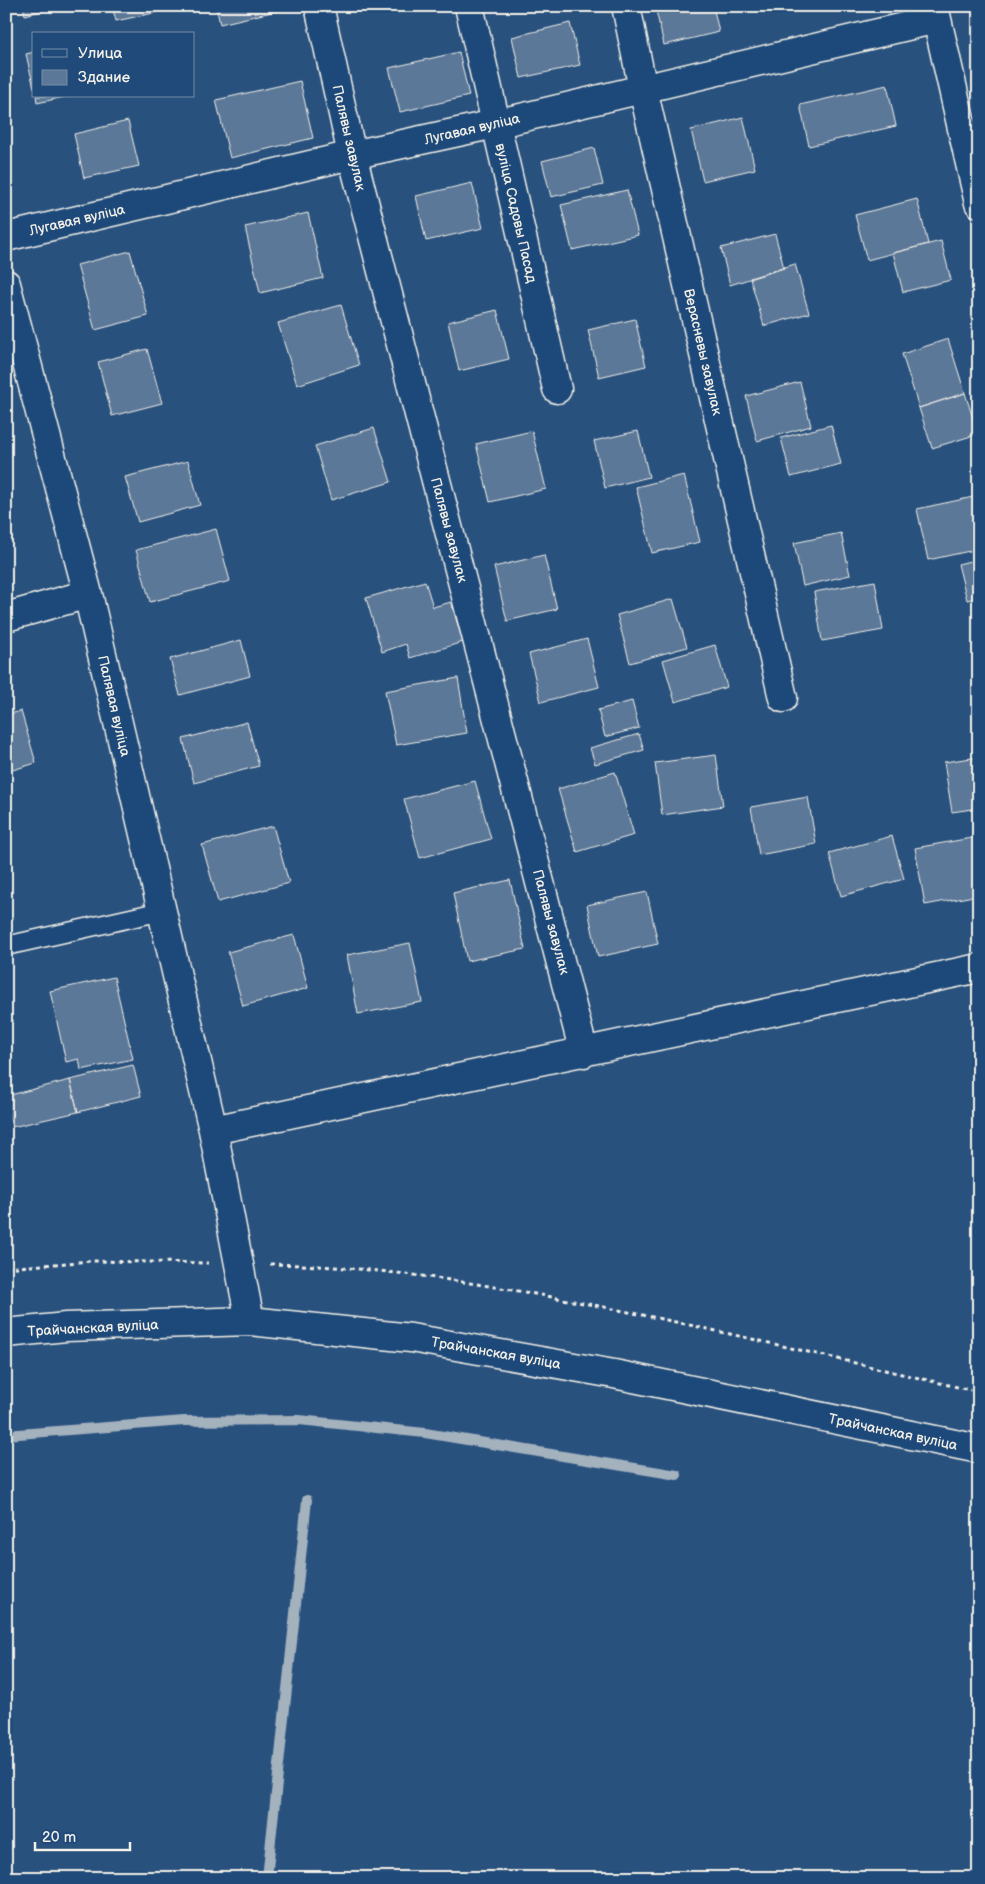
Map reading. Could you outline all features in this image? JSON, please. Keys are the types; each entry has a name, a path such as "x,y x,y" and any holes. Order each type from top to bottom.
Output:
{"street":[{"name":"Палявы завулак","path":"319,6 352,155 584,1052"},
{"name":"вуліца Садовы Пасад","path":"469,6 557,389"},
{"name":"Верасневы завулак","path":"626,6 643,88 783,698"},
{"name":"Лугавая вуліца","path":"6,237 352,155 495,124 643,88 936,12"},
{"path":"936,12 979,203"},
{"name":"Палявая вуліца","path":"6,284 88,594 213,1130 250,1321"},
{"path":"6,617 88,594"},
{"path":"213,1130 979,968"},
{"name":"Трайчанская вуліца","path":"6,1333 66,1327 250,1321 411,1338 614,1374 979,1449"}],"lane":[{"path":"6,946 162,911"}],"path":[{"path":"6,1268 91,1261 312,1265 491,1286 641,1314 979,1392"}],"building":[{"path":"23,6 62,6 25,15"},
{"path":"112,6 161,6 163,11 116,21"},
{"path":"216,6 289,6 289,8 220,24"},
{"path":"655,6 713,6 719,32 664,45"},
{"path":"810,6 834,6 812,12"},
{"path":"570,23 580,65 521,78 512,37"},
{"path":"32,52 32,80 26,54"},
{"path":"459,52 469,96 400,112 389,68"},
{"path":"300,81 313,138 230,158 216,100"},
{"path":"887,85 896,126 809,146 800,105"},
{"path":"36,98 60,98 37,103"},
{"path":"743,117 755,169 703,181 691,130"},
{"path":"128,121 139,166 84,178 74,134"},
{"path":"594,148 603,185 551,197 542,161"},
{"path":"472,183 483,228 426,241 416,196"},
{"path":"627,190 638,235 572,250 561,205"},
{"path":"917,199 928,244 867,260 855,215"},
{"path":"308,213 323,278 260,293 245,227"},
{"path":"775,234 784,268 730,285 721,248"},
{"path":"941,241 951,280 903,292 893,253"},
{"path":"130,251 148,316 95,330 77,265"},
{"path":"795,264 809,313 764,326 750,278"},
{"path":"341,305 359,365 297,385 278,323"},
{"path":"497,310 509,359 459,371 448,322"},
{"path":"635,319 646,366 599,377 588,330"},
{"path":"6,338 14,367 6,369"},
{"path":"948,339 965,393 919,408 902,354"},
{"path":"147,349 162,403 112,416 98,362"},
{"path":"800,382 811,426 757,441 746,396"},
{"path":"965,393 978,434 932,448 919,408"},
{"path":"831,425 841,464 791,477 781,438"},
{"path":"374,428 391,482 331,500 315,446"},
{"path":"532,431 546,489 490,502 476,444"},
{"path":"638,431 649,477 605,488 594,441"},
{"path":"188,461 200,505 138,522 125,477"},
{"path":"684,475 700,542 652,553 636,487"},
{"path":"978,496 979,549 928,560 917,509"},
{"path":"216,529 230,581 150,602 136,550"},
{"path":"841,533 850,575 803,586 794,543"},
{"path":"544,555 557,609 507,621 494,567"},
{"path":"979,559 979,597 967,600 958,564"},
{"path":"425,581 433,607 451,602 463,642 410,658 406,644 382,652 366,598"},
{"path":"875,581 883,630 822,641 814,592"},
{"path":"673,599 687,647 630,663 617,615"},
{"path":"587,639 599,687 541,702 529,654"},
{"path":"241,640 250,676 180,695 170,659"},
{"path":"715,645 727,687 675,702 663,660"},
{"path":"458,678 467,733 396,745 385,691"},
{"path":"632,701 639,728 605,737 598,710"},
{"path":"21,711 36,763 6,772 6,715"},
{"path":"247,722 259,766 194,783 183,739"},
{"path":"639,734 644,750 595,764 590,748"},
{"path":"716,755 723,806 662,815 655,763"},
{"path":"979,757 979,808 952,812 944,762"},
{"path":"615,772 634,835 577,852 558,789"},
{"path":"475,781 491,839 420,858 404,799"},
{"path":"808,797 816,844 759,855 751,807"},
{"path":"273,826 289,883 218,902 202,845"},
{"path":"892,836 904,879 841,896 829,853"},
{"path":"977,837 979,846 979,895 925,905 915,848"},
{"path":"510,880 525,949 467,961 453,893"},
{"path":"647,892 658,944 598,957 587,905"},
{"path":"294,935 308,988 243,1006 228,952"},
{"path":"410,943 422,1002 358,1014 347,955"},
{"path":"114,977 133,1059 81,1070 79,1059 66,1062 50,991"},
{"path":"133,1065 141,1096 78,1112 70,1080"},
{"path":"70,1080 78,1112 12,1127 6,1105 6,1096"}],"waterway":[{"path":"6,1435 184,1421 299,1420 425,1433 677,1475"},
{"path":"267,1878 307,1500"}]}
